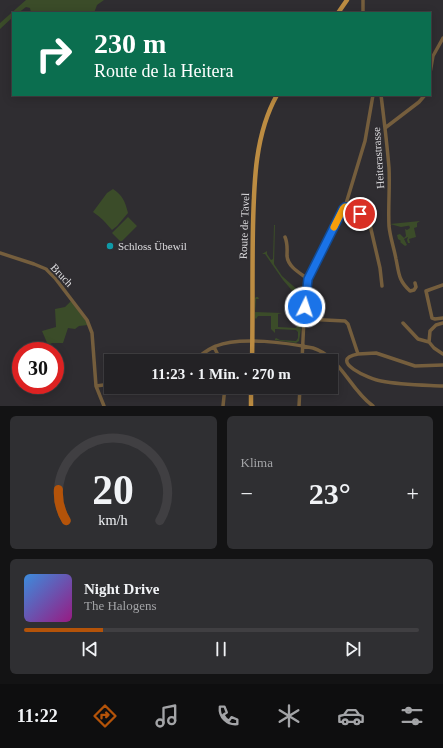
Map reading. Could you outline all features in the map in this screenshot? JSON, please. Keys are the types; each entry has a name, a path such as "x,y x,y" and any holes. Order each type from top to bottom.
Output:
{"main road":[{"path":"339,12 347,0"},
{"name":"Route de Tavel","path":"252,354 252,243 256,169 263,130 268,114 277,96"},
{"path":"251,394 251,406"}],"street":[{"path":"363,0 363,12"},
{"path":"431,67 433,56 443,38"},
{"name":"Heiterastrasse","path":"302,354 305,296 308,279 345,207 365,141 373,96"},
{"name":"Heiterastrasse","path":"381,96 389,169 389,226 402,284 410,291 414,290 416,286 415,283"},
{"path":"385,128 419,102 424,96"},
{"path":"345,207 350,208 360,214 370,225 380,268 382,286"},
{"path":"285,237 288,246 288,260 294,269 308,279"},
{"name":"Bruch","path":"0,253 34,264 50,273 87,320 92,333 96,386"},
{"path":"443,285 426,291 432,318 443,318"},
{"path":"305,319 345,321 348,324 358,354"},
{"path":"403,323 418,339 429,342 434,348 443,354"},
{"path":"429,342 430,331 436,325 443,323"},
{"path":"203,354 214,347 232,342 252,341 302,346 319,350 330,357 359,394 373,406"},
{"path":"214,347 218,354"},
{"path":"443,365 415,366 376,353 352,355 348,358 348,364 353,370 380,381 443,386"},
{"path":"104,385 96,386 104,406"},
{"path":"223,406 224,394"},
{"path":"299,406 300,394"}],"green space":[{"path":"26,0 104,0 97,5 94,12 31,12 30,8 26,7 19,12 12,12"},
{"path":"12,12 12,18 0,29 0,23"},
{"path":"113,189 123,199 128,213 112,230 93,212 107,193"},
{"path":"128,217 137,226 121,242 112,233"},
{"path":"420,221 417,223 417,227 414,228 416,237 409,239 410,243 408,243 407,240 408,237 404,239 407,245 405,246 400,242 401,241 398,239 397,235 400,234 404,238 406,236 405,229 407,230 410,228 409,226 401,227 390,224"},
{"path":"274,225 274,264 282,276 301,293 303,310 302,323 299,303 295,294 265,254 262,254 267,251 267,254 271,260 273,259"},
{"path":"258,297 259,299 256,299 255,312 255,298"},
{"path":"71,301 88,325 79,326 75,329 68,328 63,342 47,342 42,331 56,327 55,309 65,307"},
{"path":"255,312 282,313 278,314 278,327 296,328 298,324 296,323 295,319 298,318 301,329 299,341 296,343 275,340 276,338 280,340 296,341 298,338 298,332 296,330 275,329 275,333 271,329 271,316 258,316 256,319"}],"slow traffic":[{"path":"334,227 343,209 347,207"}],"place":[{"name":"Schloss Übewil","path":"110,246"}],"route":[{"path":"305,307 308,279 343,209 347,207 360,214"}]}
